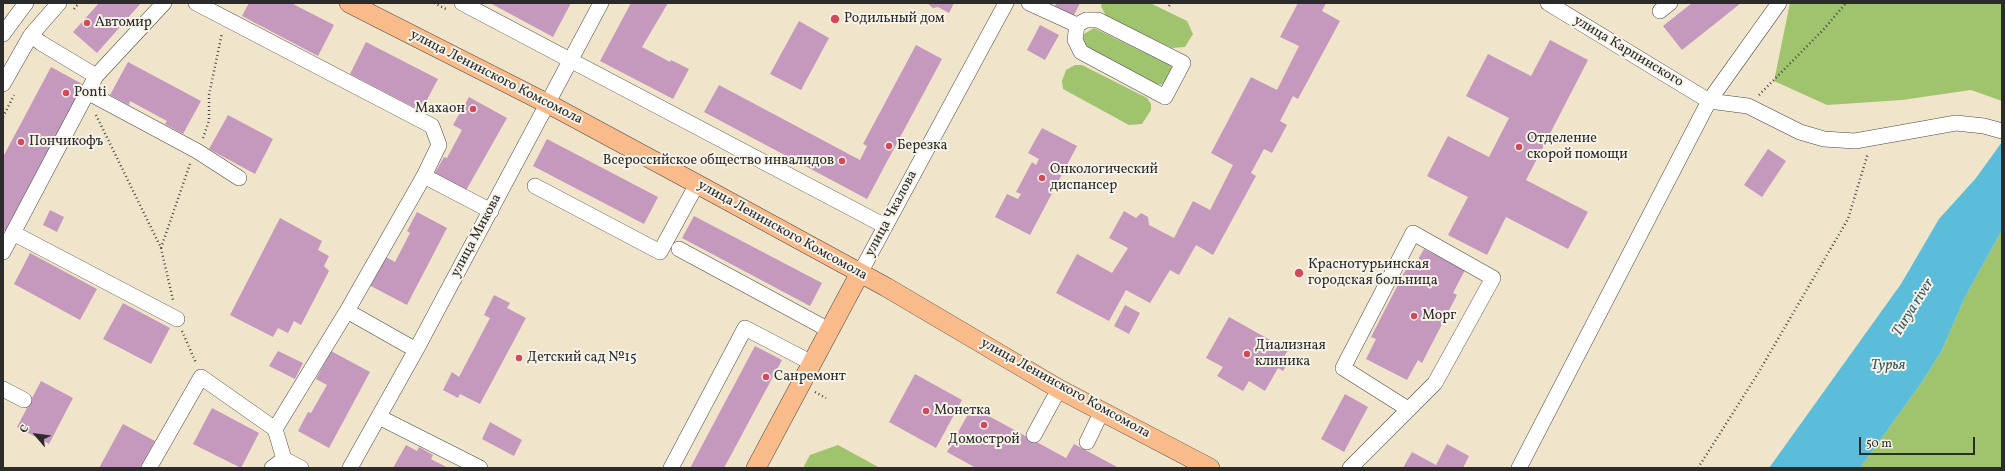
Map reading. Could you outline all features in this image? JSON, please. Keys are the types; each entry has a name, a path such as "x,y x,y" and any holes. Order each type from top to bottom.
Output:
{"main road":[{"name":"улица Ленинского Комсомола","path":"349,3 547,104 697,184 860,273 1059,389 1206,467"},
{"name":"улица Чкалова","path":"756,468 860,273"}],"street":[{"path":"3,34 26,3"},
{"path":"3,84 31,35 59,3"},
{"path":"3,252 91,95 96,76 164,3"},
{"path":"196,3 432,126 439,145 424,176 347,311 276,429"},
{"name":"улица Микова","path":"350,468 416,350 601,3"},
{"name":"улица Чкалова","path":"860,273 1006,3"},
{"path":"1029,3 1077,25"},
{"name":"улица Карпинского","path":"1548,3 1709,101"},
{"path":"1519,468 1709,101 1779,3"},
{"path":"467,4 885,226"},
{"path":"1086,20 1098,20 1183,63 1165,97 1081,52 1075,40 1077,25 1086,20"},
{"path":"31,35 41,43 96,76"},
{"path":"91,95 197,151 239,178"},
{"path":"1709,101 1748,106 1800,132 1824,139 1854,141 1956,123 1984,126 2002,131"},
{"path":"424,176 491,210"},
{"path":"535,186 660,252 697,184"},
{"path":"13,233 177,319"},
{"path":"1350,468 1435,383 1493,278 1413,233 1343,368 1408,409"},
{"path":"679,249 829,330"},
{"path":"347,311 416,350"},
{"path":"671,468 745,328 812,363"},
{"path":"149,468 202,377 276,429 284,459 301,468"},
{"path":"3,389 24,400"},
{"path":"1034,435 1059,389"},
{"path":"1087,442 1102,411"},
{"path":"379,416 480,468"},
{"path":"272,468 284,459"}],"path":[{"path":"1748,106 1823,30 1846,3"},
{"path":"91,95 96,115 161,248 177,319 202,377"},
{"path":"1698,468 1757,375 1848,219 1873,138"}],"green space":[{"path":"1102,3 1150,3 1187,21 1193,34 1185,47 1172,48 1106,16 1101,6"},
{"path":"1790,3 2002,3 2002,101 1971,90 1902,100 1827,105 1774,81"},
{"path":"1094,28 1170,65 1173,69 1167,85 1157,84 1093,52 1083,42 1084,34"},
{"path":"1075,65 1082,65 1147,98 1151,104 1151,110 1142,124 1129,125 1063,89 1062,81 1066,70"},
{"path":"2002,230 2002,468 1860,468 1922,382 1942,350 1965,297"},
{"path":"838,445 880,468 803,468 810,455"}],"water":[{"name":"Турья","path":"2002,142 2002,230 1965,297 1942,350 1922,382 1860,468 1769,468 1901,284 1939,219 1976,178"}],"building":[{"path":"99,3 141,3 97,53 73,32"},
{"path":"249,3 291,3 334,25 318,56 242,16"},
{"path":"490,3 571,3 553,37"},
{"path":"631,3 668,3 642,47 670,62 671,60 689,69 673,99 600,61"},
{"path":"927,3 954,3 949,13 938,7 933,8"},
{"path":"1057,3 1080,3 1073,17 1054,7"},
{"path":"1298,3 1326,3 1322,11 1340,21 1298,99 1293,96 1280,121 1287,125 1272,153 1264,149 1251,173 1256,176 1213,255 1196,245 1179,275 1170,270 1150,303 1126,290 1109,321 1056,293 1077,254 1112,273 1128,248 1109,238 1124,211 1136,218 1141,213 1148,217 1149,225 1174,238 1193,201 1210,210 1233,165 1211,153 1251,77 1277,90 1299,46 1280,37"},
{"path":"1692,3 1741,3 1682,50 1663,26"},
{"path":"799,21 829,38 801,90 770,74"},
{"path":"1040,25 1059,35 1045,60 1027,50"},
{"name":"Отделение скорой помощи","path":"1550,40 1588,60 1526,180 1588,212 1568,249 1506,217 1487,255 1448,235 1468,197 1427,176 1448,136 1489,157 1509,118 1466,96 1488,54 1531,76"},
{"path":"366,42 438,79 421,111 350,74"},
{"path":"916,45 942,59 867,199 704,112 719,85 860,160 867,146 863,144"},
{"path":"128,62 201,101 183,134 165,124 167,121 130,101 129,105 110,95"},
{"path":"51,67 84,85 7,232 3,230 3,157"},
{"path":"469,97 507,118 464,194 433,176 444,157 447,158 462,130 453,125"},
{"path":"228,115 273,139 255,174 209,149"},
{"name":"Онкологический диспансер","path":"1042,128 1077,146 1030,235 995,217 1007,194 1018,199 1021,194 1016,192 1032,162 1036,165 1039,159 1028,153"},
{"path":"547,139 658,197 644,224 533,166"},
{"path":"1768,149 1786,161 1762,197 1744,185"},
{"path":"50,210 64,217 57,232 43,225"},
{"path":"417,212 447,228 407,305 369,285 384,256 395,262 410,233 407,231"},
{"path":"694,216 822,283 810,306 682,238"},
{"path":"280,218 322,241 318,250 329,256 324,266 329,271 301,325 294,321 288,333 278,328 273,337 230,315"},
{"name":"Морг","path":"1424,249 1465,270 1453,293 1457,295 1422,363 1418,360 1407,380 1366,359 1376,339 1371,337 1407,267 1412,270"},
{"path":"30,253 97,289 80,320 14,284"},
{"path":"494,295 510,303 507,308 526,318 480,404 460,394 458,398 443,390 452,372 459,377 490,318 484,315"},
{"path":"123,303 170,328 151,364 103,339"},
{"path":"1125,305 1140,313 1129,334 1114,326"},
{"name":"Диализная клиника","path":"1229,317 1288,350 1282,360 1288,363 1283,371 1278,368 1265,391 1249,381 1243,391 1217,376 1223,367 1206,358"},
{"path":"755,346 782,360 724,468 690,468"},
{"path":"278,351 303,363 295,379 269,366"},
{"path":"331,351 370,372 329,448 298,431 308,412 311,413 327,385 316,379"},
{"name":"Монетка","path":"915,374 962,400 936,448 889,422"},
{"path":"41,381 73,398 49,444 17,427"},
{"path":"1345,394 1368,407 1344,452 1321,439"},
{"name":"Домострой","path":"972,407 1066,458 1074,444 1119,468 976,468 947,452"},
{"path":"212,408 259,433 241,468 193,444"},
{"path":"490,422 522,440 514,456 482,439"},
{"path":"123,424 155,441 140,468 99,468"},
{"path":"1447,444 1469,456 1463,468 1403,468 1412,452 1436,465"},
{"path":"406,445 417,451 419,447 433,455 431,459 448,468 393,468"}],"place":[{"name":"Родильный дом","path":"835,19"},
{"name":"Автомир","path":"87,23"},
{"name":"Ponti","path":"66,93"},
{"name":"Махаон","path":"473,109"},
{"name":"Пончикофъ","path":"21,142"},
{"name":"Березка","path":"889,146"},
{"name":"Отделение скорой помощи","path":"1519,147"},
{"name":"Всероссийское общество инвалидов","path":"842,161"},
{"name":"Онкологический диспансер","path":"1042,178"},
{"name":"Краснотурьинская городская больница","path":"1299,273"},
{"name":"Морг","path":"1414,316"},
{"name":"Диализная клиника","path":"1247,354"},
{"name":"Детский сад №15","path":"519,358"},
{"name":"Санремонт","path":"766,377"},
{"name":"Монетка","path":"926,411"},
{"name":"Домострой","path":"984,425"}],"water label":[{"name":"Turya river","path":"1914,308"}]}
